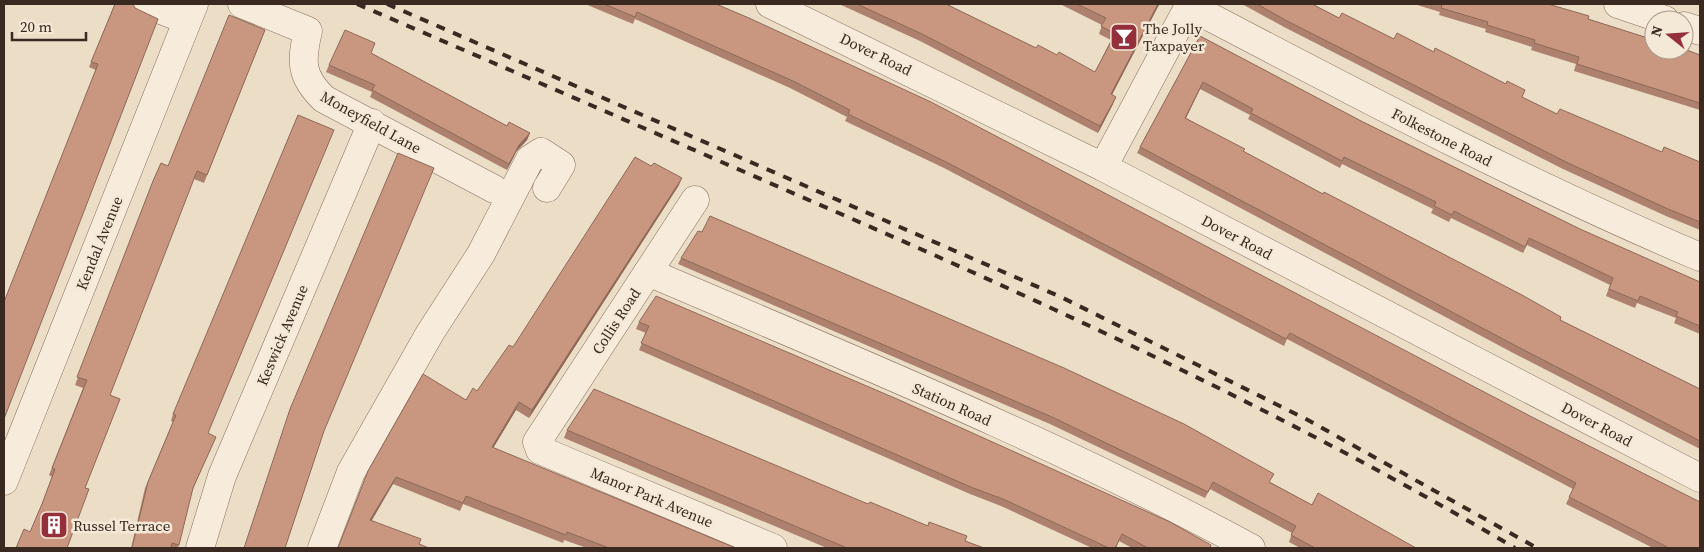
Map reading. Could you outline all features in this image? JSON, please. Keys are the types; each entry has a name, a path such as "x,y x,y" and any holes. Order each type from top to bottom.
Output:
{"street":[{"path":"145,4 190,12"},
{"name":"Moneyfield Lane","path":"242,4 308,30 303,53 305,72 311,86 324,99 494,189"},
{"name":"Dover Road","path":"770,4 1103,167 1700,478"},
{"path":"1618,4 1644,13"},
{"path":"1103,167 1190,5"},
{"name":"Folkestone Road","path":"1190,5 1453,144 1616,221 1700,256"},
{"name":"Kendal Avenue","path":"4,481 190,12"},
{"name":"Keswick Avenue","path":"200,548 208,516 222,476 372,124"},
{"path":"322,548 351,472 430,333 481,254 530,159 541,152 561,165 547,188"},
{"name":"Collis Road","path":"537,442 695,200"},
{"name":"Station Road","path":"648,272 913,386 1050,448 1239,545"},
{"name":"Manor Park Avenue","path":"537,442 540,450 773,548"}],"building":[{"path":"115,4 133,4 135,8 158,19 4,419 4,302 98,64 91,62"},
{"path":"604,4 716,4 931,102 1530,416 1700,502 1700,548 1669,548 1569,497 1576,483 1290,333 1286,339 946,162 848,114 850,110 793,81 637,12 635,17"},
{"path":"857,4 946,4 1036,48 1038,45 1057,55 1059,52 1095,72 1115,34 1101,26 1106,18 1077,4 1158,4 1111,94 1116,97 1100,126 922,34"},
{"path":"1257,4 1312,4 1339,18 1342,13 1394,39 1397,33 1434,52 1435,48 1506,84 1507,81 1525,90 1522,97 1557,114 1560,109 1662,152 1664,147 1700,162 1700,222 1566,162"},
{"path":"1439,4 1548,4 1589,16 1588,19 1644,37 1644,60 1694,60 1694,53 1700,55 1700,103 1577,64 1579,57 1534,43 1535,40 1487,25 1488,22 1441,8 1442,5"},
{"path":"229,15 265,30 207,175 197,171 110,395 120,399 85,488 89,489 67,548 16,548 24,529 30,532 42,504 55,469 52,468 87,380 77,377 153,181 161,163 168,166"},
{"path":"345,30 375,43 371,53 507,126 509,122 530,133 519,145 509,164 372,90 375,85 329,65"},
{"path":"1200,36 1363,122 1580,229 1700,282 1700,326 1676,316 1678,312 1640,296 1638,301 1609,289 1613,278 1529,238 1525,247 1454,211 1452,215 1434,206 1436,202 1344,157 1342,161 1251,113 1253,109 1203,82 1185,118 1245,149 1243,151 1323,194 1324,192 1522,295 1561,317 1560,320 1700,389 1700,441 1140,147"},
{"path":"298,115 334,130 208,433 216,437 193,488 179,545 172,543 171,548 132,548 148,482 176,415 173,414"},
{"path":"398,153 434,168 324,431 285,548 244,548 290,409"},
{"path":"635,157 651,166 654,163 682,178 532,410 519,402 492,447 736,548 609,548 567,532 566,535 466,496 463,503 396,477 370,520 421,539 419,544 429,548 338,548 368,471 423,374 466,400 473,388 477,391 509,345 513,347"},
{"path":"710,216 1064,368 1184,424 1274,474 1269,482 1312,505 1318,493 1416,548 1315,548 1291,535 1296,526 1213,482 1208,492 1052,417 681,258 698,231 702,232"},
{"path":"656,296 897,399 1170,522 1211,545 1210,548 1148,548 1122,534 1115,548 1109,548 1003,499 973,488 641,343 649,326 639,322"},
{"path":"594,389 868,504 870,502 928,526 929,522 967,536 965,541 984,548 847,548 567,430"}],"railway":[{"path":"357,4 901,240 1080,321 1257,407 1344,452 1515,548"},
{"path":"387,4 1061,297 1306,419 1537,548"}],"place":[{"name":"The Jolly Taxpayer","path":"1124,37"},
{"name":"Russel Terrace","path":"54,525"}]}
